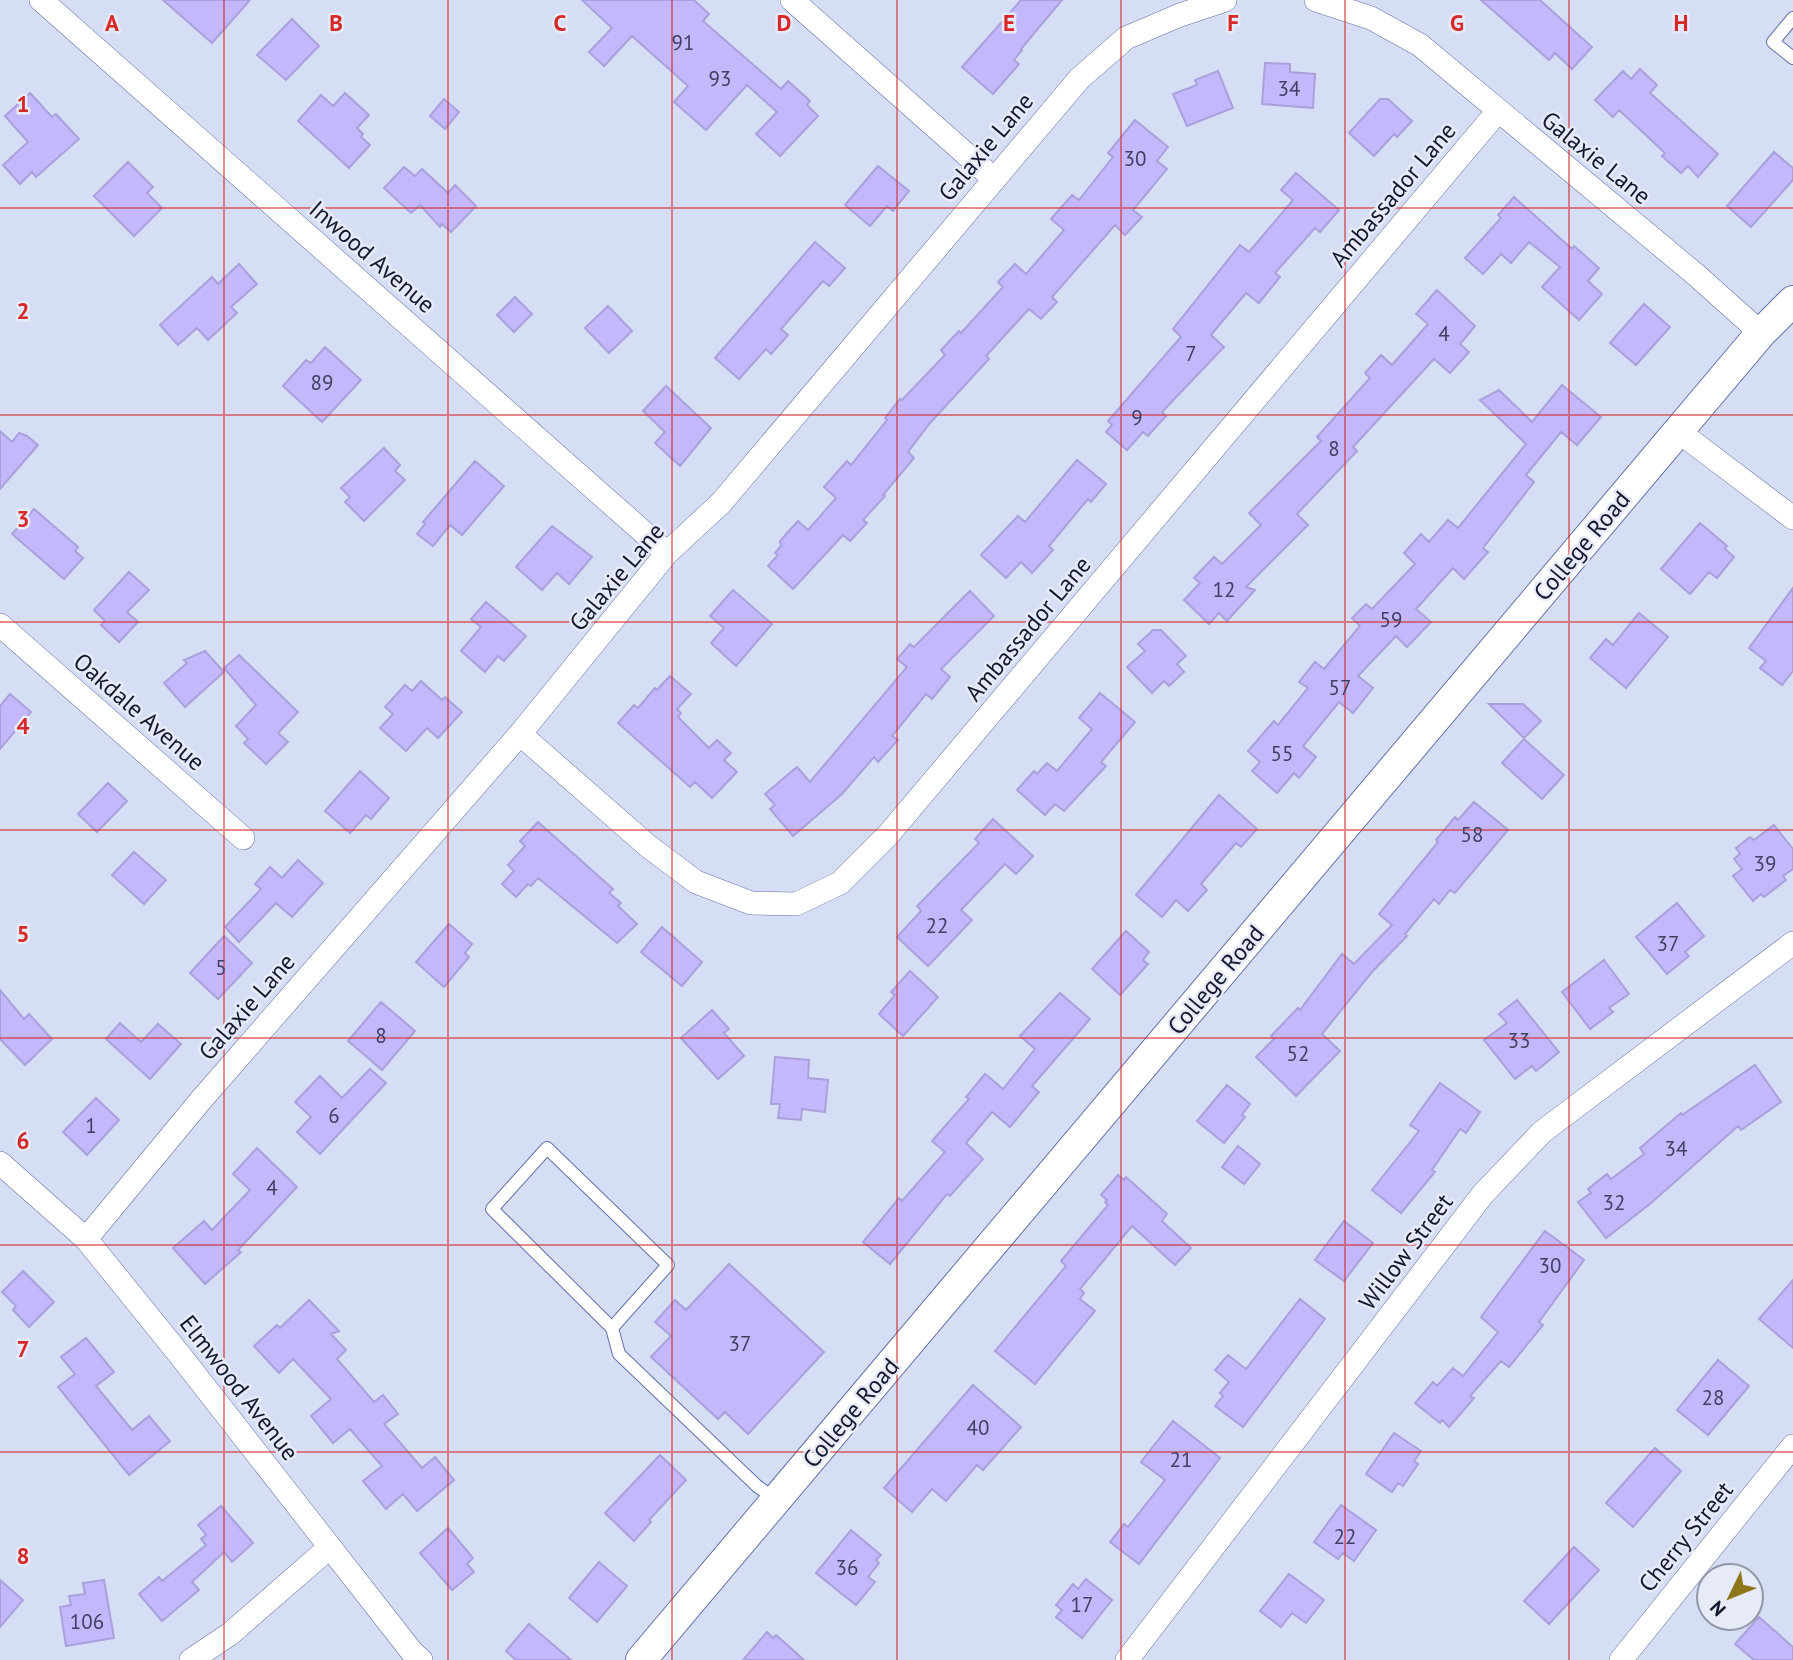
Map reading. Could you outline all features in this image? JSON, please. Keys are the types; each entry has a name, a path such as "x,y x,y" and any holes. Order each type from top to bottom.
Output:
{"street":[{"name":"Inwood Avenue","path":"41,0 667,553"},
{"path":"792,0 993,178"},
{"name":"Galaxie Lane","path":"86,1240 201,1100 520,734 667,553 721,503 1080,78 1126,38 1180,15 1225,0"},
{"name":"Galaxie Lane","path":"1316,0 1371,18 1420,45 1762,333"},
{"name":"Ambassador Lane","path":"520,734 648,846 696,882 751,902 796,904 840,883 888,835 1498,111"},
{"name":"College Road","path":"641,1660 1678,431 1793,300"},
{"path":"1678,431 1793,518"},
{"name":"Oakdale Avenue","path":"0,625 243,838"},
{"name":"Willow Street","path":"1127,1660 1483,1194 1542,1132 1793,943"},
{"name":"Elmwood Avenue","path":"0,1163 86,1240 421,1660"},
{"name":"Cherry Street","path":"1627,1658 1793,1446"},
{"path":"191,1660 230,1634 330,1547"}],"lane":[{"path":"1793,18 1773,41 1793,58"},
{"path":"612,1328 668,1265 547,1148 492,1209 612,1328 619,1354 757,1486 777,1500"}],"building":[{"path":"163,0 250,0 212,43"},
{"path":"582,0 694,0 709,14 703,21 781,89 788,81 810,101 807,105 818,116 780,156 756,134 777,112 747,85 706,130 674,102 688,86 632,36 604,66 589,52 612,28"},
{"path":"1021,0 1062,0 1021,49 1014,60 1019,64 993,94 962,67"},
{"path":"1481,0 1540,0 1592,47 1572,69 1555,53 1549,60"},
{"path":"292,19 319,46 286,80 257,55"},
{"path":"1265,63 1290,64 1290,72 1315,74 1313,108 1262,104"},
{"path":"1640,69 1657,85 1650,93 1718,154 1698,177 1688,166 1681,173 1662,156 1665,153 1619,110 1613,117 1595,100 1623,71 1631,79"},
{"path":"1218,71 1233,108 1187,126 1173,94 1197,85 1195,80"},
{"path":"30,93 52,117 56,114 79,139 36,177 32,172 20,184 3,165 28,142 5,116"},
{"path":"345,93 369,115 357,128 363,134 361,137 370,145 349,168 298,121 321,95 333,106"},
{"path":"444,99 459,112 445,129 430,116"},
{"path":"1380,99 1388,99 1412,121 1397,137 1394,134 1374,156 1349,133"},
{"path":"1135,120 1168,147 1157,161 1167,169 1133,210 1142,217 1125,235 1115,225 1052,297 1057,302 1041,319 1029,309 986,356 989,359 930,423 908,452 914,458 863,520 867,523 850,541 843,535 793,589 768,566 778,555 775,553 781,546 780,541 798,521 808,530 836,498 824,487 847,461 851,465 900,399 902,400 945,355 941,350 959,331 961,333 1003,287 998,282 1015,264 1026,274 1064,230 1051,219 1072,195 1079,200 1113,157 1108,153"},
{"path":"1774,152 1793,168 1793,180 1751,227 1727,206"},
{"path":"128,162 153,187 147,193 162,208 134,236 94,196"},
{"path":"878,166 909,191 893,211 887,206 870,226 845,205"},
{"path":"404,167 415,176 422,169 448,193 455,185 476,206 451,232 442,224 440,227 420,205 411,213 384,188"},
{"path":"1296,173 1339,210 1320,232 1315,228 1275,273 1280,277 1259,303 1246,293 1211,335 1224,347 1162,412 1166,416 1148,436 1143,432 1127,450 1106,432 1112,425 1108,421 1181,337 1173,329 1240,245 1249,252 1293,200 1281,190"},
{"path":"1514,197 1572,249 1574,246 1599,268 1588,281 1602,294 1579,320 1542,287 1560,267 1529,242 1511,263 1501,254 1483,274 1465,258 1501,218 1498,215"},
{"path":"815,242 845,268 829,286 823,281 781,329 788,335 771,354 766,349 739,379 715,358"},
{"path":"239,264 257,284 231,307 237,313 208,340 197,328 178,345 160,325 212,277 218,284"},
{"path":"1437,290 1475,326 1460,344 1469,352 1450,373 1434,359 1353,447 1357,451 1297,514 1308,525 1246,587 1255,590 1227,621 1219,613 1209,624 1184,600 1200,583 1194,578 1214,557 1222,564 1261,525 1249,513 1321,441 1317,437 1370,378 1365,373 1381,355 1392,365 1428,324 1416,314"},
{"path":"515,297 532,314 514,332 497,315"},
{"path":"1644,304 1670,327 1636,365 1610,343"},
{"path":"608,306 632,331 609,353 585,328"},
{"path":"325,347 361,380 322,422 283,386 306,360 311,363"},
{"path":"1562,385 1601,417 1577,445 1561,432 1526,475 1534,482 1483,548 1488,552 1464,579 1453,568 1416,609 1431,622 1407,647 1396,636 1358,676 1373,688 1353,713 1339,702 1303,746 1316,757 1299,778 1294,773 1277,793 1252,771 1260,762 1248,751 1274,721 1278,725 1308,688 1299,682 1315,662 1324,669 1360,626 1352,618 1366,604 1372,609 1415,564 1404,553 1421,534 1429,542 1448,520 1458,528 1526,444 1480,400 1499,390 1532,422"},
{"path":"666,386 711,428 680,466 655,443 665,432 643,411"},
{"path":"0,431 12,442 19,433 38,445 0,489"},
{"path":"384,448 400,465 395,471 405,480 364,521 345,502 350,497 341,488"},
{"path":"1077,460 1106,484 1091,502 1088,499 1049,546 1053,550 1032,573 1021,562 1006,578 981,555 1018,516 1025,522"},
{"path":"475,461 504,486 462,535 450,525 433,546 417,534 425,524 423,522"},
{"path":"34,509 78,547 75,551 83,558 64,579 12,534"},
{"path":"1700,523 1727,546 1725,549 1734,557 1717,578 1709,572 1690,594 1661,569"},
{"path":"552,526 592,557 569,584 557,573 542,590 516,567"},
{"path":"129,572 149,590 127,612 138,622 119,642 101,625 105,621 94,610"},
{"path":"1793,588 1793,671 1782,685 1760,668 1766,661 1749,648"},
{"path":"733,590 772,624 736,666 711,643 724,628 710,616"},
{"path":"970,591 994,616 941,669 950,677 932,699 926,694 892,736 898,740 878,762 874,757 842,794 793,836 770,809 775,805 765,794 797,767 810,782 907,667 897,659 910,644 914,647"},
{"path":"486,602 526,636 504,661 498,656 485,672 461,651 481,627 471,619"},
{"path":"1639,613 1668,637 1626,688 1590,658 1606,639 1613,645"},
{"path":"1153,630 1161,630 1186,656 1177,664 1184,672 1169,686 1164,681 1152,693 1127,667 1145,651 1138,644"},
{"path":"205,651 224,672 185,707 164,683 187,663 184,660"},
{"path":"239,655 298,712 278,733 288,742 266,764 244,743 248,739 236,726 256,705 224,668"},
{"path":"670,676 691,694 677,709 681,713 678,717 709,748 717,740 731,753 724,760 737,772 712,798 695,782 690,787 618,723 634,705 638,708 655,688 657,690"},
{"path":"421,681 442,700 445,697 462,712 438,738 427,728 406,751 380,728 393,714 385,707 405,685 412,691"},
{"path":"1100,693 1135,722 1101,762 1106,766 1064,811 1055,804 1045,815 1017,790 1034,771 1037,774 1047,763 1057,771 1092,729 1079,718"},
{"path":"10,694 31,712 0,749 0,706"},
{"path":"1489,704 1523,704 1541,721 1524,738"},
{"path":"1524,739 1564,775 1542,799 1502,763"},
{"path":"360,771 389,798 371,819 366,815 350,833 325,811"},
{"path":"108,783 127,801 97,832 78,814"},
{"path":"1219,795 1257,829 1241,847 1236,843 1201,884 1207,890 1188,911 1176,900 1162,917 1136,895"},
{"path":"1474,802 1508,830 1455,893 1450,890 1439,904 1434,899 1405,934 1407,936 1372,972 1322,1034 1340,1051 1296,1096 1256,1057 1274,1039 1271,1036 1298,1008 1300,1010 1342,954 1354,964 1392,925 1379,914 1455,817 1458,820"},
{"path":"993,819 1033,856 1016,874 1005,864 961,910 972,920 928,966 897,937 921,911 917,906 979,843 975,839"},
{"path":"538,822 613,889 609,893 621,903 618,906 637,924 617,943 538,878 516,897 502,884 514,871 508,865 525,846 520,841"},
{"path":"1774,825 1793,849 1793,869 1783,876 1786,880 1764,897 1761,894 1753,901 1733,876 1742,869 1734,859 1740,854 1736,848 1750,837 1754,840"},
{"path":"134,852 166,880 144,904 112,875"},
{"path":"298,860 323,883 292,917 276,903 239,942 225,927 261,889 255,884 270,867 282,878"},
{"path":"1677,903 1704,936 1685,952 1689,956 1667,974 1636,937"},
{"path":"449,924 472,944 465,953 469,957 444,987 416,962"},
{"path":"662,927 702,962 682,986 641,952"},
{"path":"1126,931 1149,952 1143,960 1148,964 1120,995 1092,969"},
{"path":"224,936 252,963 218,999 190,973"},
{"path":"1604,960 1629,994 1609,1008 1613,1012 1590,1029 1562,992"},
{"path":"910,971 938,997 903,1036 879,1014 895,995 891,992"},
{"path":"0,990 24,1019 29,1014 52,1039 25,1065 0,1039"},
{"path":"1060,993 1090,1019 1032,1086 1039,1092 1010,1127 992,1112 966,1143 983,1159 950,1196 947,1194 890,1264 863,1242 899,1198 902,1201 945,1152 932,1141 969,1099 966,1097 985,1074 1003,1089 1035,1049 1020,1036"},
{"path":"1517,1000 1559,1052 1536,1071 1532,1066 1515,1079 1484,1040 1507,1023 1499,1014"},
{"path":"381,1002 415,1031 382,1070 348,1041"},
{"path":"712,1010 729,1029 724,1033 744,1056 718,1079 681,1038"},
{"path":"120,1023 141,1042 158,1024 181,1044 150,1079 106,1039"},
{"path":"775,1057 809,1060 808,1078 828,1080 825,1112 802,1109 801,1120 778,1118 780,1104 771,1104"},
{"path":"1755,1065 1781,1102 1741,1130 1738,1126 1650,1204 1606,1238 1578,1202 1591,1193 1588,1189 1607,1174 1611,1179 1644,1154 1640,1148 1681,1113 1682,1115"},
{"path":"370,1069 386,1083 320,1154 297,1132 311,1117 295,1102 320,1076 342,1098"},
{"path":"1440,1083 1480,1112 1466,1133 1460,1129 1432,1170 1435,1172 1401,1213 1372,1190 1419,1131 1410,1125"},
{"path":"1227,1085 1250,1104 1242,1115 1245,1117 1224,1143 1197,1121"},
{"path":"96,1098 119,1120 87,1155 63,1132"},
{"path":"1238,1146 1260,1164 1244,1184 1222,1167"},
{"path":"257,1148 297,1187 238,1250 241,1252 205,1284 173,1248 204,1221 212,1230 250,1190 233,1174"},
{"path":"1118,1175 1124,1180 1126,1177 1167,1214 1162,1221 1191,1248 1175,1265 1132,1226 1080,1289 1084,1293 1080,1299 1095,1311 1035,1384 995,1351 1066,1266 1061,1261 1108,1205 1101,1195"},
{"path":"1344,1221 1373,1243 1344,1281 1315,1260"},
{"path":"1545,1231 1584,1260 1539,1322 1543,1325 1509,1367 1501,1361 1470,1396 1474,1398 1449,1427 1442,1420 1440,1423 1415,1403 1433,1382 1437,1386 1453,1368 1463,1376 1498,1332 1481,1317"},
{"path":"729,1264 824,1352 748,1434 725,1412 718,1419 651,1357 671,1336 655,1322 675,1300 686,1310"},
{"path":"23,1271 54,1302 29,1327 13,1310 16,1306 2,1292"},
{"path":"1793,1280 1793,1348 1759,1319"},
{"path":"1300,1299 1325,1319 1243,1427 1215,1406 1223,1396 1220,1393 1229,1382 1215,1370 1228,1355 1246,1369"},
{"path":"309,1300 339,1331 331,1334 346,1350 337,1359 374,1402 383,1395 398,1414 384,1424 422,1468 435,1457 454,1480 417,1511 403,1494 386,1509 363,1481 382,1466 350,1429 333,1443 311,1416 331,1399 293,1359 279,1373 254,1346 277,1325 280,1328"},
{"path":"86,1338 114,1372 96,1386 132,1430 149,1416 170,1441 129,1475 58,1387 75,1374 61,1357"},
{"path":"1718,1360 1749,1386 1708,1435 1677,1410"},
{"path":"973,1385 1021,1427 983,1470 977,1465 946,1501 932,1489 912,1512 884,1488"},
{"path":"1173,1421 1220,1458 1139,1564 1110,1542 1124,1524 1128,1527 1165,1480 1141,1462"},
{"path":"1394,1433 1421,1451 1414,1461 1418,1464 1403,1486 1398,1483 1392,1492 1366,1474"},
{"path":"1655,1448 1681,1471 1633,1527 1606,1503"},
{"path":"660,1455 686,1480 649,1520 651,1522 634,1541 605,1513"},
{"path":"1341,1505 1376,1530 1354,1561 1343,1553 1338,1559 1314,1542"},
{"path":"221,1506 253,1543 232,1562 224,1552 192,1582 199,1590 162,1621 139,1594 159,1577 162,1581 206,1545 201,1539 206,1535 198,1525"},
{"path":"448,1528 473,1558 467,1564 474,1572 452,1590 420,1553"},
{"path":"851,1530 881,1555 876,1560 879,1563 868,1577 875,1582 856,1605 816,1573"},
{"path":"1574,1547 1599,1570 1549,1624 1524,1601"},
{"path":"599,1562 627,1586 597,1622 569,1598"},
{"path":"1289,1574 1324,1600 1306,1623 1292,1613 1281,1627 1260,1611"},
{"path":"1086,1579 1112,1600 1082,1638 1056,1617 1062,1610 1056,1605 1073,1584 1078,1589"},
{"path":"0,1580 23,1600 0,1627"},
{"path":"104,1580 114,1638 66,1646 60,1607 71,1605 69,1596 85,1594 83,1583"},
{"path":"1765,1622 1793,1647 1793,1660 1754,1660 1735,1644 1746,1632 1765,1632"},
{"path":"529,1624 571,1660 516,1660 506,1651"},
{"path":"767,1632 773,1638 776,1635 804,1660 743,1660"}]}
